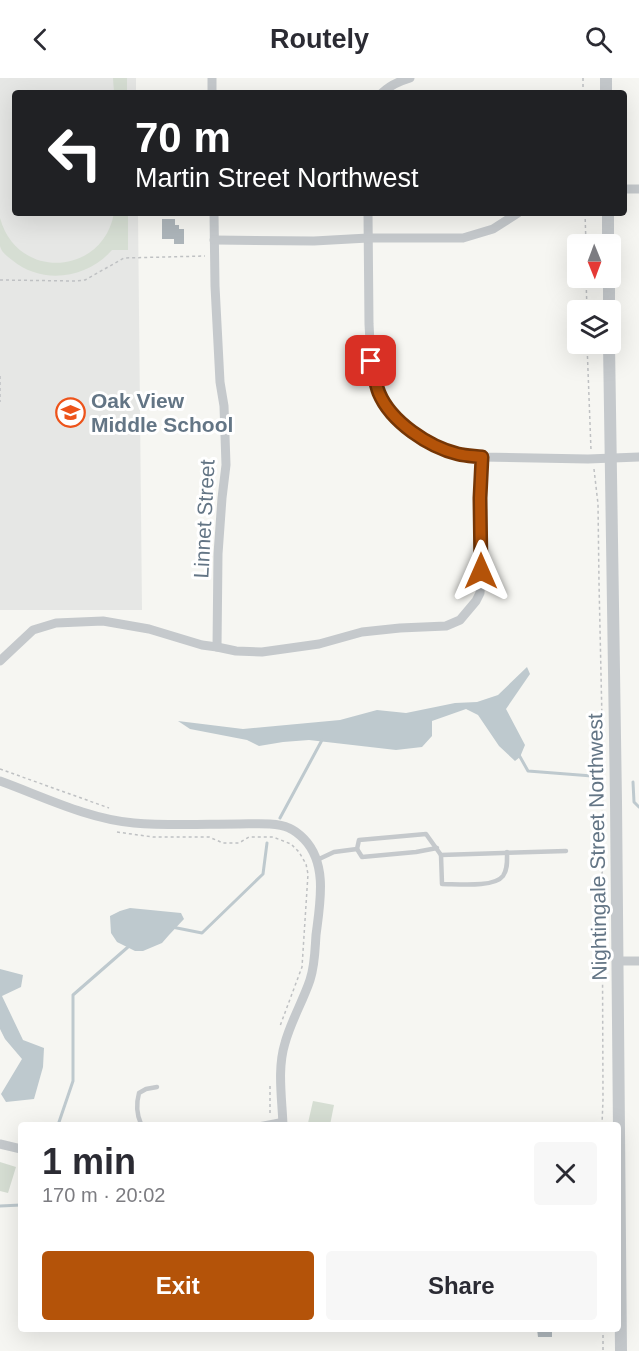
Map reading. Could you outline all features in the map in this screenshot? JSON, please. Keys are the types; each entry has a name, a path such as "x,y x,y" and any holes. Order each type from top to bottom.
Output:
{"street":[{"path":"385,90 410,78"},
{"name":"Linnet Street","path":"214,216 220,382 224,406 226,465 218,554 217,647"},
{"path":"368,216 371,361 379,393 391,414 417,435 459,454 482,457 588,459 639,457"},
{"path":"214,240 314,241 368,238 463,238 493,229 513,216"},
{"path":"608,216 608,234"},
{"name":"Nightingale Street Northwest","path":"609,354 618,1122"},
{"path":"0,661 33,630 56,623 103,621 149,629 202,645 236,651 262,652 319,644 362,632 446,626 460,620 468,612 480,592 482,457"},
{"path":"0,781 113,820 164,824 267,824 288,827 303,837 311,848 321,877 313,969 284,1044 281,1073 283,1122"},
{"path":"617,961 639,961"},
{"path":"0,1144 18,1148"},
{"name":"Nightingale Street Northwest","path":"621,1332 621,1351"}],"lane":[{"path":"437,848 362,858 357,849 359,840 426,834 437,848 441,855 442,884 493,883 504,876 507,868 507,852"},
{"path":"316,860 334,852 357,849"},
{"path":"441,855 566,850"},
{"path":"140,1122 137,1116 139,1093 157,1087"}],"path":[{"path":"585,216 586,234"},
{"path":"0,280 85,280 124,258 214,256"},
{"path":"587,354 591,449"},
{"path":"0,376 0,402"},
{"path":"595,472 598,504 603,775 602,1122"},
{"path":"0,769 112,809"},
{"path":"111,830 153,837 209,837 223,843 239,843 249,837 273,837 291,844 299,852 306,864 308,874 303,960 279,1027"},
{"path":"270,1085 271,1122"},
{"path":"603,1332 603,1351"}],"shaded area":[{"name":"Oak View Middle School","path":"0,78 136,78 136,90 12,90 12,216 138,216 142,610 0,610"},
{"path":"113,78 127,78 127,90 114,90"},
{"path":"113,216 128,216 128,250 112,250 102,260 77,273 50,275 24,268 5,254 0,246 0,218 9,238 23,253 41,261 59,263 78,259 94,249 107,234"},
{"path":"527,667 530,674 506,709 525,745 520,757 515,761 499,746 478,715 466,709 432,721 432,736 422,747 396,750 309,740 259,746 247,740 190,729 178,721 243,729 340,720 377,710 406,713 455,703 477,702 498,695"},
{"path":"130,908 181,913 184,919 162,943 143,951 135,951 117,942 111,933 110,916"},
{"path":"0,969 23,975 21,987 2,996 23,1040 44,1048 43,1067 34,1099 6,1102 1,1094 22,1059 5,1039 0,1029"},
{"path":"313,1101 334,1105 331,1122 308,1122"},
{"path":"0,1162 16,1167 8,1193 0,1191"}],"building":[{"path":"162,219 175,219 175,225 179,225 179,229 184,229 184,244 174,244 174,239 162,239"},
{"path":"537,1332 552,1332 552,1337 538,1337"}],"waterway":[{"path":"280,818 322,740"},
{"path":"519,755 528,771 592,776"},
{"path":"633,782 634,802 639,807"},
{"path":"172,927 202,933 263,874 267,843"},
{"path":"59,1122 73,1081 73,995 128,947"},
{"path":"0,1206 18,1205"}],"place":[{"name":"Oak View Middle School","path":"70,412"}],"route":[{"path":"371,361 379,393 391,414 417,435 440,447 459,454 482,457 481,571"}]}
